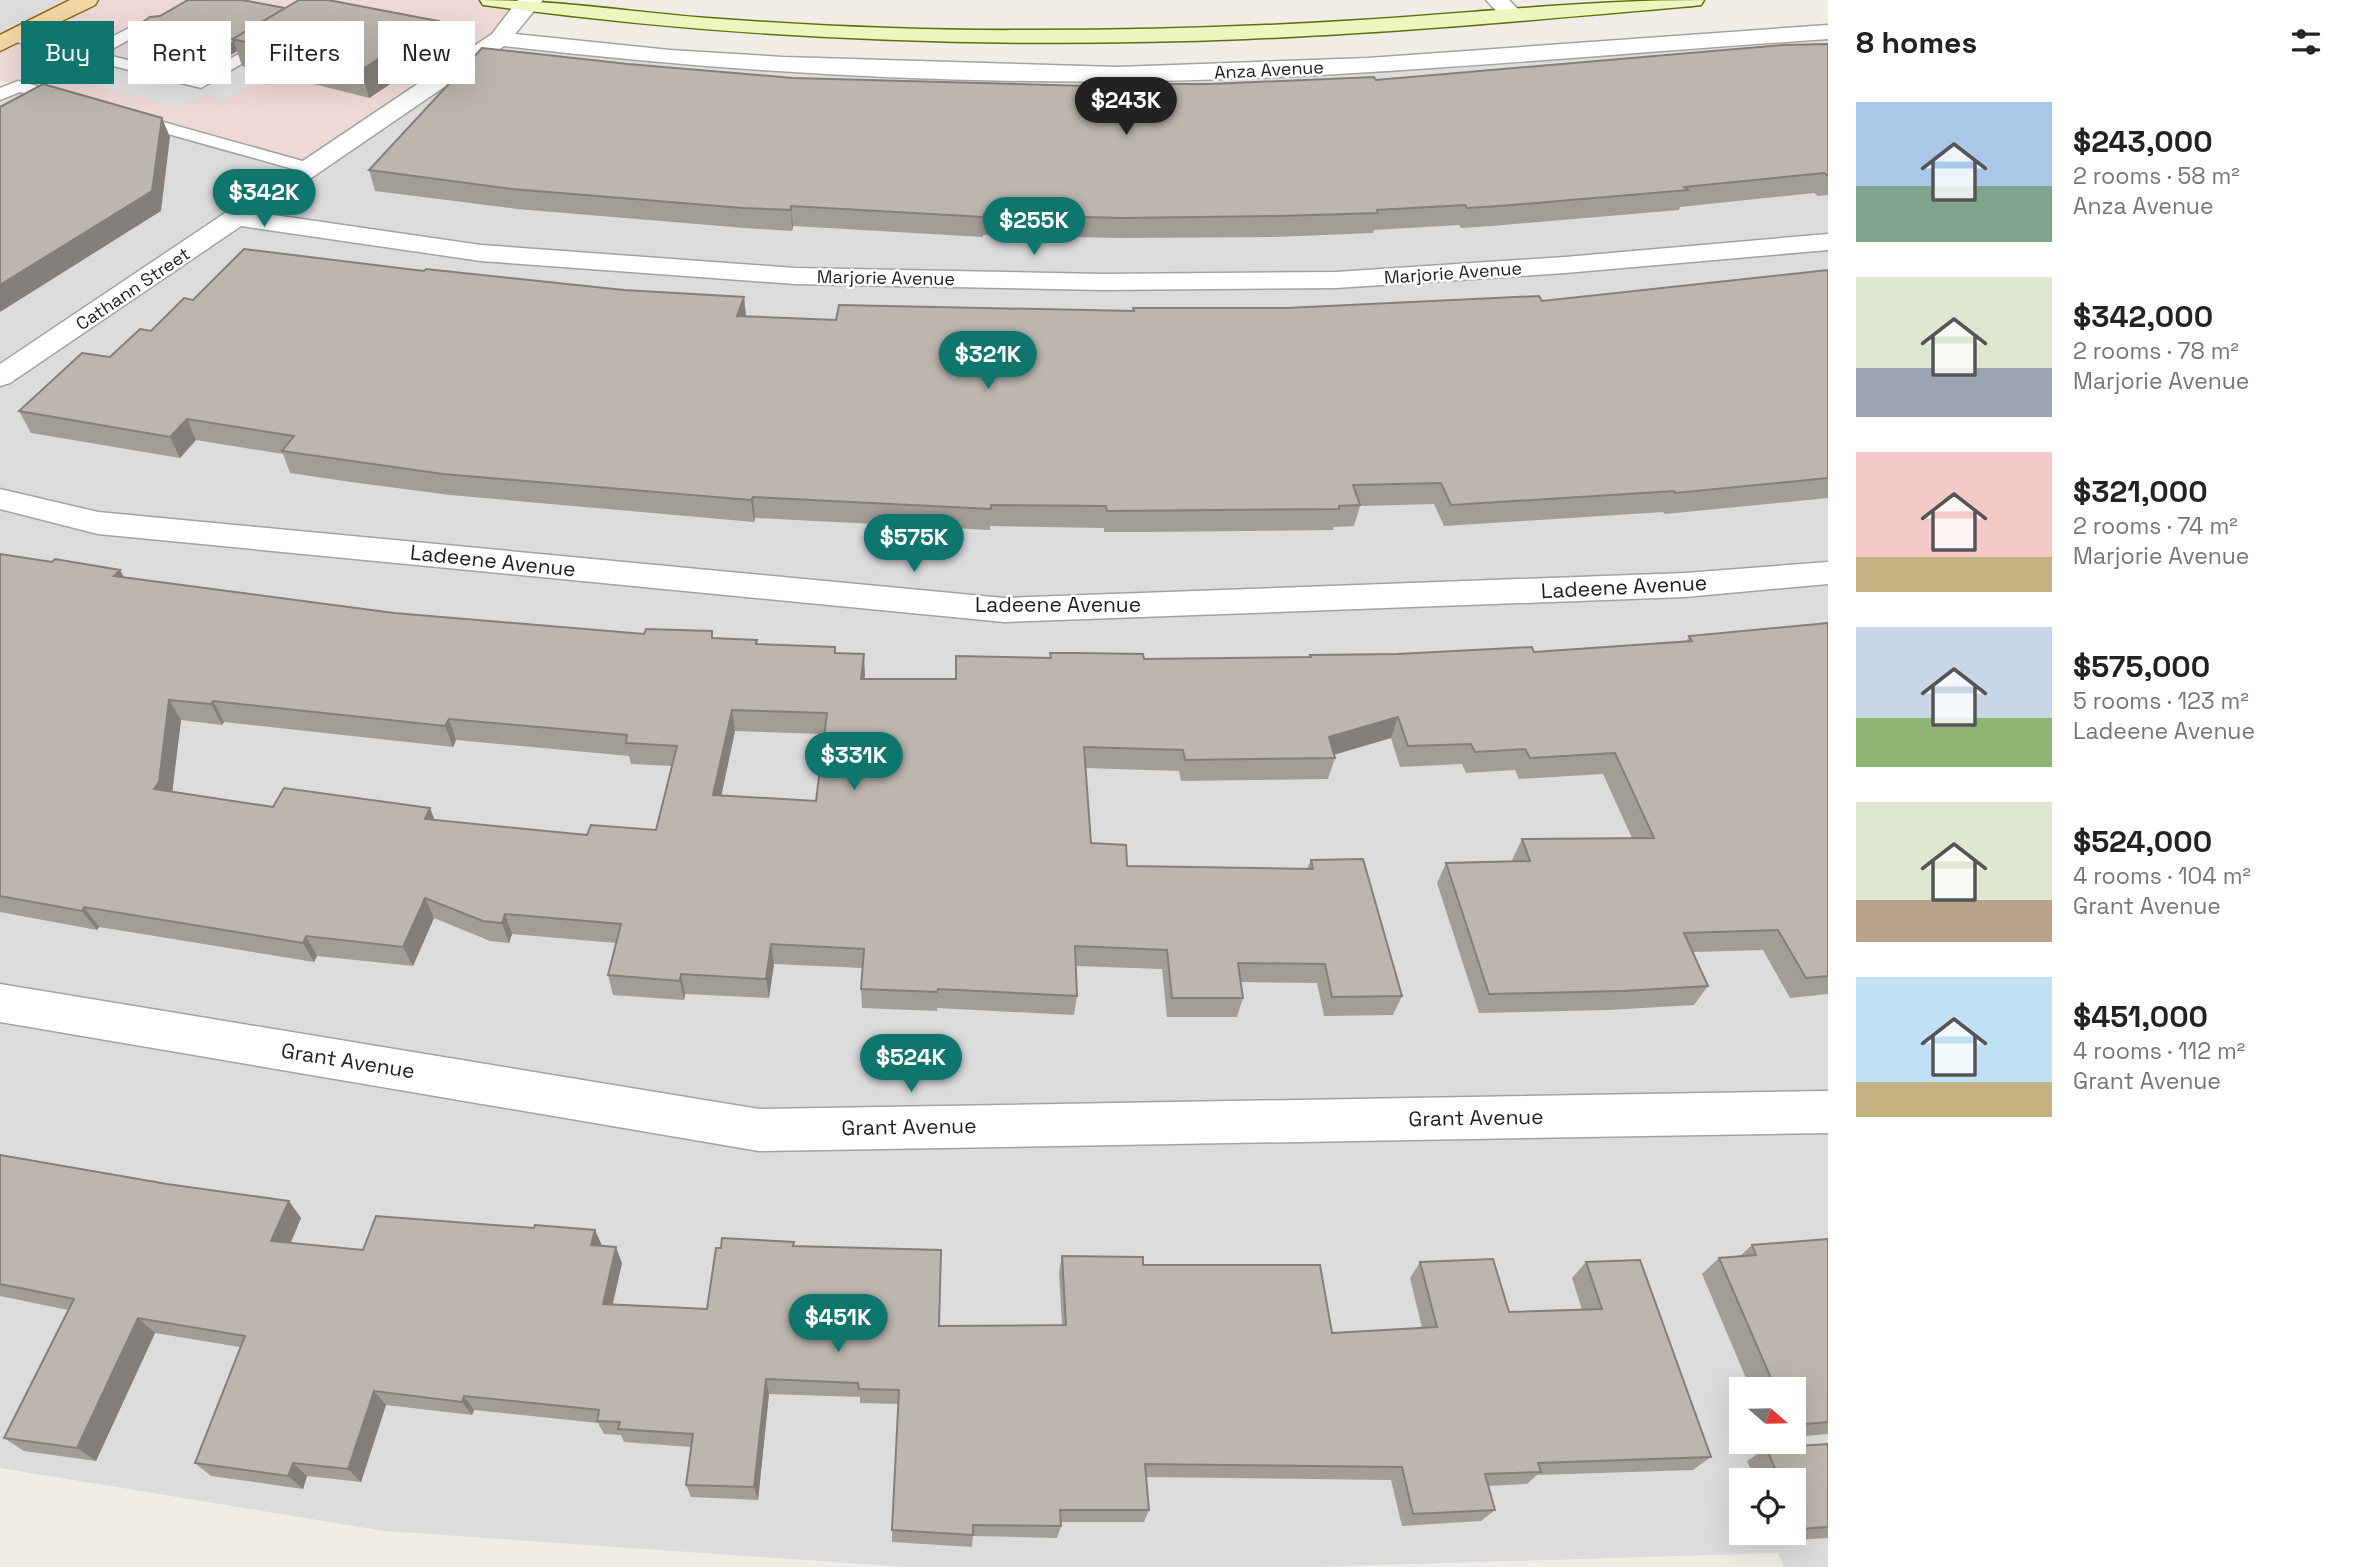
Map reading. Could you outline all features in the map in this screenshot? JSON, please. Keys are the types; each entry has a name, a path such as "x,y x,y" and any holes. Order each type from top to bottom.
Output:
{"main road":[{"path":"7,40 87,0"},
{"name":"Anza Avenue","path":"491,0 733,25 895,34 1037,36 1272,31 1505,8 1693,0"}],"street":[{"name":"Cathann Street","path":"0,377 240,218 500,39 529,3"},
{"name":"Anza Avenue","path":"500,39 593,51 873,69 1019,73 1210,73 1425,63 1828,32"},
{"name":"Marjorie Avenue","path":"240,218 481,253 795,276 1101,282 1336,280 1565,265 1828,242"},
{"name":"Ladeene Avenue","path":"0,499 98,523 1004,610 1685,585 1828,573"},
{"name":"Grant Avenue","path":"0,1003 760,1130 1828,1112"}],"lane":[{"path":"114,61 201,83 245,57"},
{"path":"0,95 18,86 84,105"},
{"path":"111,112 310,169"}],"shaded area":[{"path":"0,0 87,0 45,21 21,21 21,33 0,44"},
{"path":"87,0 532,0 500,39 475,56 475,21 378,21 378,84 435,84 311,169 0,80 0,44 21,33 21,84 114,84 114,21 45,21"},
{"path":"1828,32 1828,1567 1784,1567 1778,1553 1313,1567 907,1567 385,1531 0,1468 0,95 18,86 39,84 114,84 114,77 128,75 128,84 231,84 231,65 245,64 245,84 364,84 364,52 378,51 378,84 475,84 475,41 500,39 593,51 1211,73"},
{"path":"128,45 128,84 231,84 231,66 245,61 245,84 252,84 225,100 208,96 197,97 179,107 91,84 114,84 114,52"}],"building":[{"path":"188,0 242,0 285,8 263,21 245,21 245,32 233,39 234,42 231,44 231,21 144,21 160,16"},
{"path":"299,0 328,0 438,21 378,21 378,59 364,68 364,21 263,21"},
{"path":"245,32 245,42 233,39"},
{"path":"1828,44 1828,176 1824,173 1684,187 1688,190 1467,208 1465,205 1377,210 1378,213 1122,218 984,214 984,217 791,206 791,210 743,208 512,189 369,170 449,84 475,84 475,56 482,48 793,78 1125,87 1125,84 1209,84 1374,77 1376,80 1783,45"},
{"path":"43,84 162,118 152,191 0,285 0,107"},
{"path":"244,249 424,271 426,269 624,290 744,297 737,316 836,320 839,305 1134,311 1133,308 1286,308 1539,296 1542,301 1828,270 1828,478 1675,493 1451,505 1441,483 1353,485 1360,505 1339,506 1339,509 1107,511 1106,506 991,505 991,509 753,497 751,500 443,474 282,451 294,436 187,419 170,437 19,411 82,353 110,357 140,329 151,331 184,298 193,300"},
{"path":"0,554 52,562 55,559 120,570 114,576 394,613 644,634 646,629 712,631 712,638 757,640 756,644 835,647 835,653 864,654 861,679 956,679 956,656 1051,658 1050,653 1078,653 1143,654 1144,659 1311,657 1310,655 1397,654 1532,647 1534,652 1692,641 1689,636 1828,623 1828,976 1806,978 1778,930 1684,933 1708,986 1489,994 1446,863 1530,861 1522,839 1654,838 1615,753 1530,758 1525,749 1475,752 1471,744 1408,746 1398,717 1329,737 1335,758 1185,760 1183,750 1084,747 1091,843 1126,845 1127,866 1313,869 1311,860 1363,859 1402,996 1332,997 1325,964 1238,963 1243,998 1172,998 1167,950 1075,946 1077,996 938,989 937,992 861,989 864,949 771,944 766,979 681,974 680,981 608,975 621,924 505,914 502,923 483,921 425,898 403,947 306,936 303,943 84,907 82,911 0,896","holes":["169,700 211,704 213,701 445,726 449,719 627,735 626,743 677,746 656,830 591,825 587,835 425,819 430,808 284,788 273,807 154,789 159,782","732,710 827,713 816,801 713,795"]},
{"path":"0,1155 167,1184 289,1201 271,1241 363,1250 376,1216 595,1230 591,1245 616,1247 603,1304 707,1309 716,1248 721,1248 722,1238 794,1242 793,1246 941,1250 939,1326 1066,1325 1062,1256 1143,1257 1143,1265 1320,1265 1332,1333 1437,1327 1420,1262 1493,1259 1509,1312 1602,1309 1586,1262 1640,1260 1711,1457 1538,1463 1541,1472 1485,1474 1495,1510 1413,1514 1402,1467 1145,1464 1149,1510 1060,1510 1061,1526 973,1525 973,1535 892,1530 899,1390 859,1389 858,1383 766,1379 754,1487 686,1485 693,1434 618,1429 620,1422 597,1421 599,1410 464,1396 462,1402 374,1391 348,1469 293,1463 288,1476 195,1463 245,1336 138,1318 77,1448 4,1438 74,1299 0,1284"},
{"path":"1828,1239 1828,1422 1806,1424 1806,1377 1770,1377 1719,1258 1756,1255 1752,1245"},
{"path":"1828,1444 1828,1527 1806,1529 1806,1468 1775,1468 1769,1454 1806,1454 1806,1445"}]}
